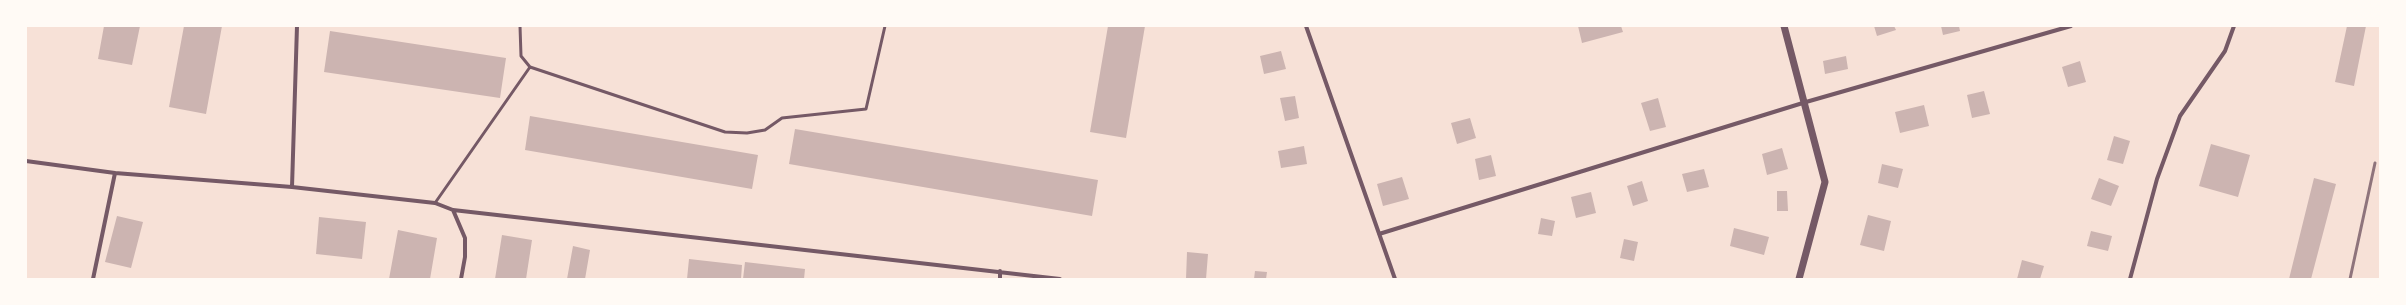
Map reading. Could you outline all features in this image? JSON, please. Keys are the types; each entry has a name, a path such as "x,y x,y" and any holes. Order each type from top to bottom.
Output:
{"street":[{"path":"292,187 297,26"},
{"path":"1306,26 1395,279"},
{"path":"1784,26 1806,102 1825,182 1799,279"},
{"path":"1379,234 1806,102 2070,26"},
{"path":"2130,279 2157,179 2180,116 2225,51 2234,26"},
{"path":"26,161 116,173 292,187 435,203 453,210 1060,279"},
{"path":"93,279 116,173"},
{"path":"453,210 465,238 465,257 461,279"},
{"path":"1000,271 1000,279"}],"lane":[{"path":"520,26 521,56 530,67 725,132 747,133 765,130 782,118 866,108 885,26"},
{"path":"435,203 530,67"}],"building":[{"path":"104,26 140,26 132,65 98,59"},
{"path":"184,26 222,26 206,114 169,107"},
{"path":"1108,26 1145,26 1126,138 1090,132"},
{"path":"1578,26 1621,26 1623,32 1582,43"},
{"path":"1874,26 1894,26 1896,30 1877,36"},
{"path":"1941,26 1959,26 1960,31 1943,35"},
{"path":"2347,26 2366,26 2354,86 2335,82"},
{"path":"330,31 506,58 500,98 324,72"},
{"path":"1281,51 1286,69 1264,74 1260,56"},
{"path":"1846,56 1848,69 1825,74 1823,61"},
{"path":"2080,61 2086,82 2068,87 2062,67"},
{"path":"1984,91 1990,114 1972,118 1967,95"},
{"path":"1295,96 1299,118 1285,121 1280,98"},
{"path":"1658,98 1666,127 1650,131 1641,103"},
{"path":"1924,105 1929,126 1900,133 1895,112"},
{"path":"530,116 758,155 752,189 525,150"},
{"path":"1470,118 1476,138 1457,144 1451,123"},
{"path":"795,129 1098,180 1092,216 789,164"},
{"path":"2114,136 2130,141 2123,164 2107,160"},
{"path":"2211,144 2250,155 2238,197 2199,186"},
{"path":"1304,146 1307,164 1281,168 1278,151"},
{"path":"1782,148 1788,169 1767,175 1762,154"},
{"path":"1491,155 1496,176 1479,180 1475,159"},
{"path":"1882,164 1903,169 1898,188 1878,183"},
{"path":"1704,169 1709,187 1687,192 1682,174"},
{"path":"1402,177 1409,199 1383,206 1377,184"},
{"path":"2099,178 2119,186 2111,206 2091,199"},
{"path":"2314,178 2336,184 2311,279 2289,279"},
{"path":"1642,181 1648,201 1633,206 1627,186"},
{"path":"1777,191 1787,191 1788,211 1777,211"},
{"path":"1591,192 1596,213 1576,218 1571,197"},
{"path":"1868,215 1891,221 1884,251 1860,245"},
{"path":"117,216 143,222 131,268 105,262"},
{"path":"319,217 366,222 362,259 316,254"},
{"path":"1541,218 1555,221 1552,236 1538,234"},
{"path":"1734,228 1769,237 1764,255 1730,246"},
{"path":"398,230 437,238 430,279 389,279"},
{"path":"2091,231 2112,236 2108,251 2087,246"},
{"path":"502,235 532,240 526,279 495,279"},
{"path":"1624,239 1638,242 1634,261 1620,258"},
{"path":"573,246 590,250 585,279 567,279"},
{"path":"1187,252 1208,254 1206,279 1186,279"},
{"path":"689,259 742,265 741,279 687,279"},
{"path":"2022,260 2044,266 2040,279 2017,279"},
{"path":"745,262 805,269 804,279 743,279"},
{"path":"1255,271 1267,272 1266,279 1254,279"}],"railway":[{"path":"2350,279 2375,163"}]}
